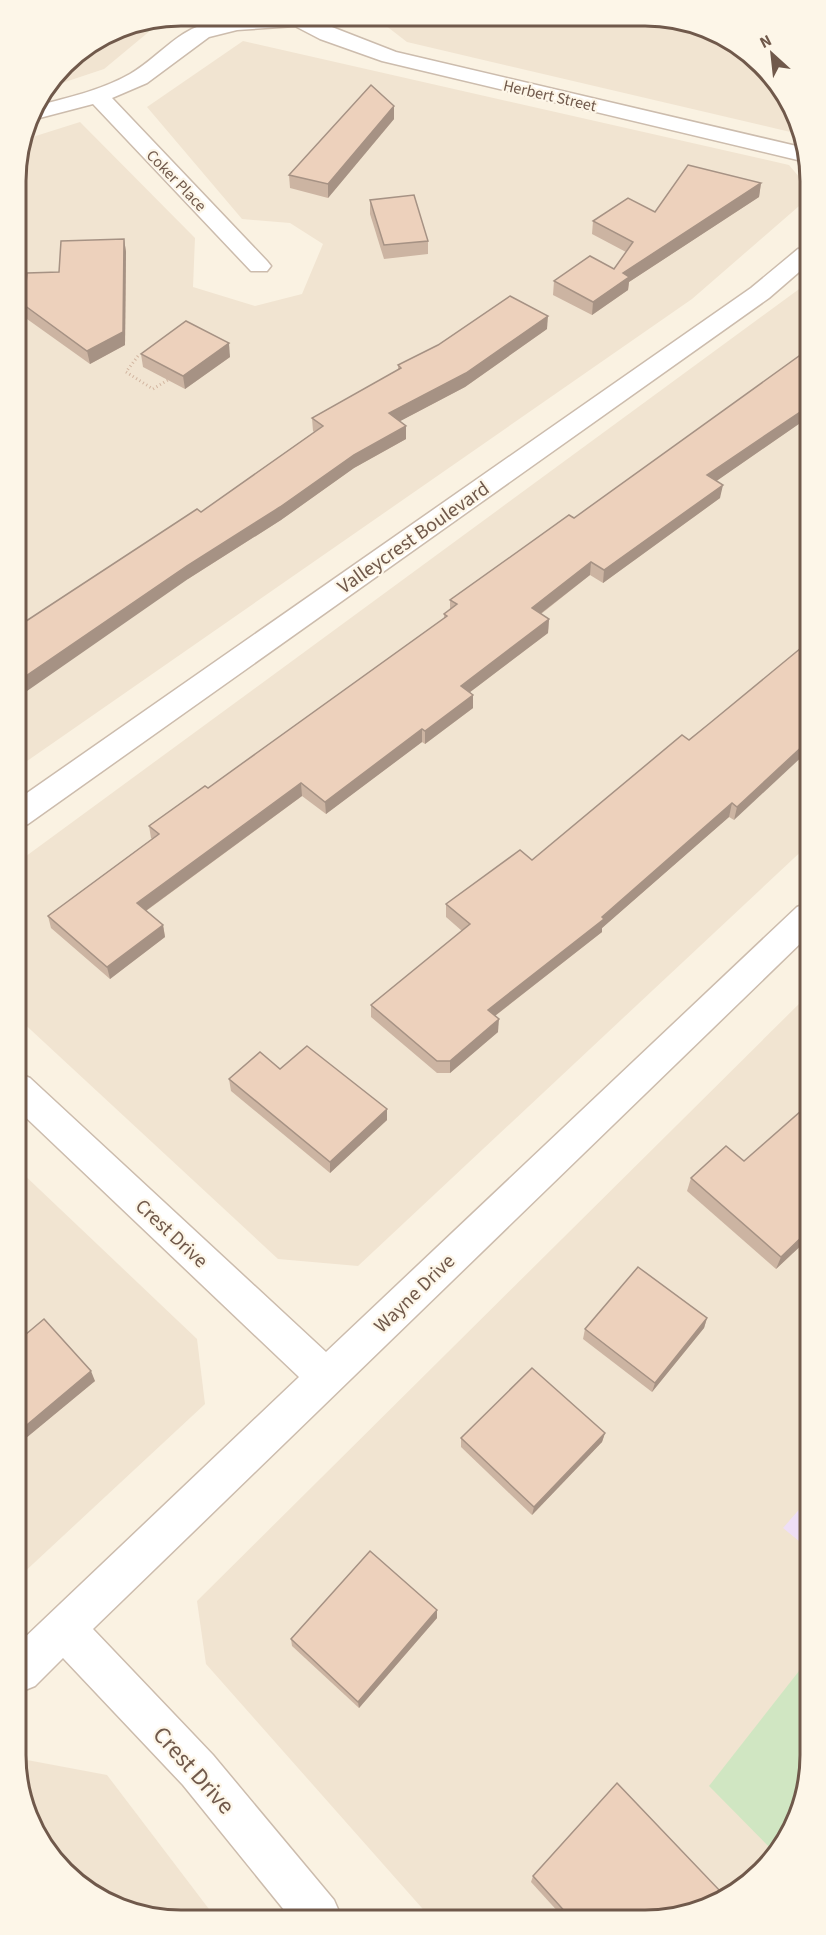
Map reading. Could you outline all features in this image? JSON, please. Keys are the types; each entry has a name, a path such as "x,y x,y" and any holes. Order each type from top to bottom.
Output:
{"street":[{"path":"41,111 135,81 159,67 194,36 208,29 223,26"},
{"name":"Herbert Street","path":"317,26 327,35 389,57 798,153"},
{"name":"Coker Place","path":"96,94 259,266"},
{"name":"Valleycrest Boulevard","path":"26,810 745,304 800,259"},
{"name":"Wayne Drive","path":"26,1665 800,924"},
{"name":"Crest Drive","path":"26,1096 326,1377"},
{"name":"Crest Drive","path":"64,1629 198,1770 313,1910"}],"path":[{"path":"138,356 126,372 153,389 168,380"}],"shaded area":[{"path":"386,26 676,28 705,37 742,60 742,84 766,84 780,103 793,133 407,42"},
{"path":"154,28 104,69 60,84 78,64 112,41"},
{"path":"243,41 789,165 800,178 800,205 692,299 26,762 26,170 32,137 80,122 195,238 193,287 255,306 302,294 323,244 290,223 242,219 147,107"},
{"path":"800,288 800,852 358,1266 278,1259 26,1025 26,856"},
{"path":"800,1003 800,1509 784,1528 800,1542 800,1765 798,1785 785,1823 755,1864 732,1883 705,1898 666,1908 646,1910 424,1910 206,1664 197,1601"},
{"path":"26,1177 197,1339 205,1404 26,1570"},
{"path":"800,1508 800,1542 783,1528"},
{"path":"26,1761 107,1775 210,1910 150,1907 121,1898 86,1877 71,1864 46,1832 31,1795"}],"green space":[{"path":"160,27 146,32 142,30"},
{"path":"800,1670 798,1785 785,1823 769,1847 709,1786"}],"building":[{"path":"371,85 394,106 328,184 289,175"},
{"path":"688,165 761,183 623,273 629,277 593,302 554,281 590,256 614,269 633,242 593,221 628,198 655,212"},
{"path":"414,195 428,241 384,245 370,200"},
{"path":"124,239 123,332 87,351 26,306 27,273 59,272 61,241"},
{"path":"510,296 548,316 466,373 389,413 406,426 354,455 280,507 187,566 26,676 26,621 197,509 201,512 323,426 312,418 401,368 398,365 438,345"},
{"path":"186,321 229,343 183,376 141,354"},
{"path":"800,355 800,412 707,475 723,485 604,570 591,562 532,608 549,619 461,686 473,695 425,731 422,729 325,802 301,783 137,903 163,925 107,967 48,916 159,834 149,826 205,786 208,788 447,616 444,614 457,604 450,600 569,515 574,518"},
{"path":"800,649 800,748 737,807 732,803 602,917 604,919 488,1010 499,1019 450,1061 437,1061 371,1005 470,924 446,904 520,850 532,860 682,735 689,740"},
{"path":"307,1046 387,1109 330,1162 229,1079 260,1052 280,1069"},
{"path":"800,1112 800,1239 781,1257 691,1178 726,1146 744,1161"},
{"path":"638,1267 707,1318 655,1383 585,1329"},
{"path":"44,1319 91,1371 26,1426 26,1334"},
{"path":"532,1368 605,1433 534,1507 461,1438"},
{"path":"370,1551 437,1610 358,1702 291,1639"},
{"path":"617,1783 720,1891 705,1898 666,1908 564,1910 533,1876"}]}
